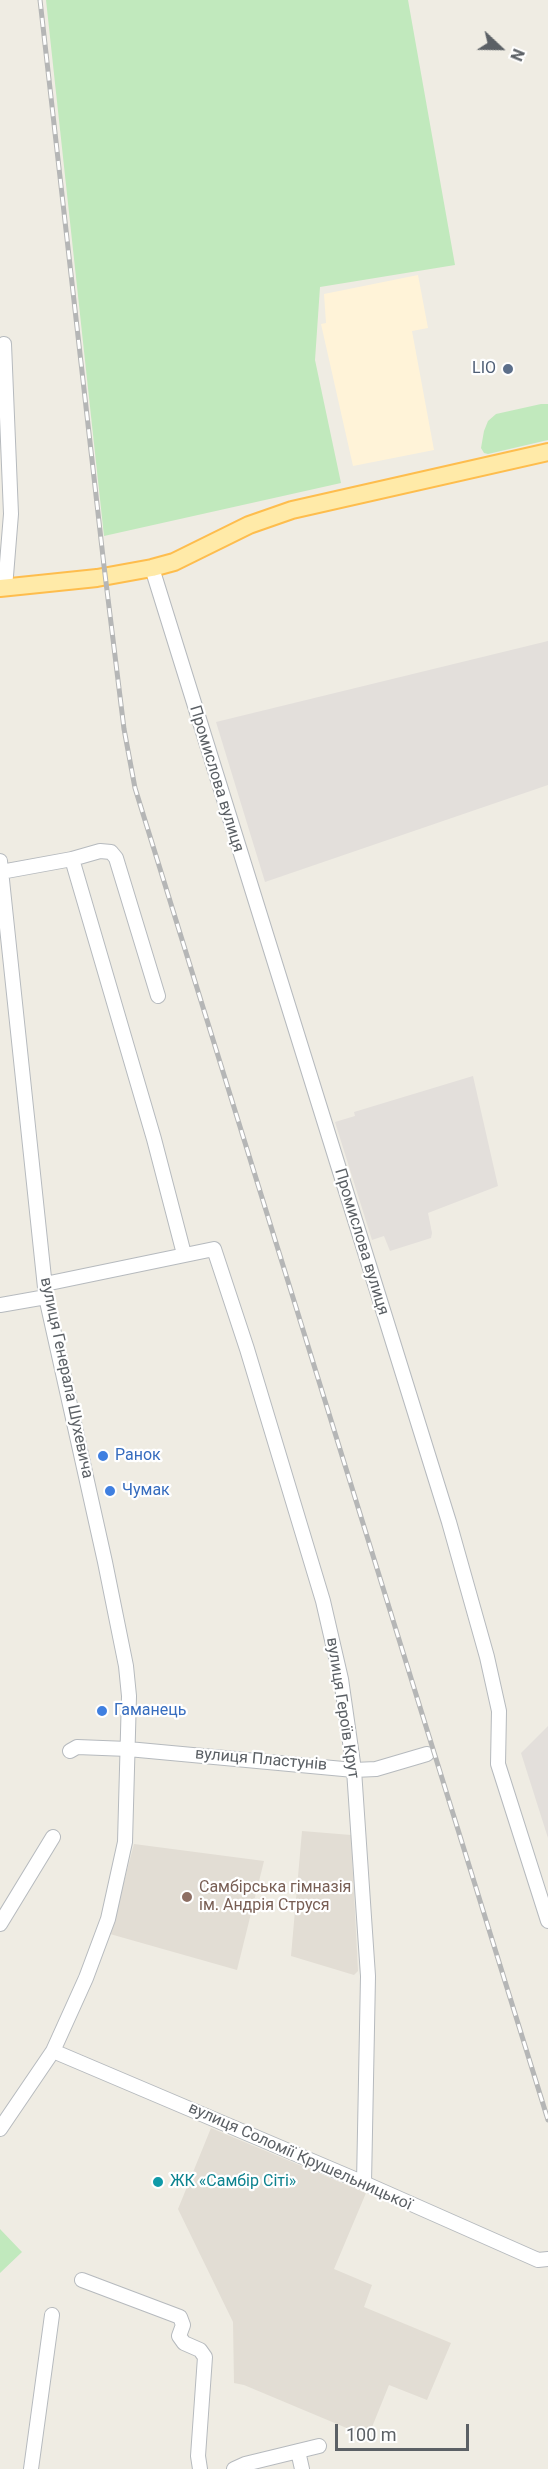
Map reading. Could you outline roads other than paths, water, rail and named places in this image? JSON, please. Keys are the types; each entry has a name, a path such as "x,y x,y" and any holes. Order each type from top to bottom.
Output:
{"main road":[{"path":"3,588 129,574 174,562 249,525 292,510 548,452"}],"street":[{"path":"3,588 11,514 4,344"},
{"name":"Промислова вулиця","path":"152,568 449,1522 500,1711 498,1764 548,1921"},
{"path":"1,866 72,859 100,850 114,854 158,996"},
{"path":"0,1305 46,1290 184,1254 148,1117 72,859"},
{"name":"вулиця Генерала Шухевича","path":"0,2129 53,2051 86,1978 108,1919 125,1842 129,1696 126,1666 105,1562 46,1290 1,866"},
{"name":"вулиця Героїв Крут","path":"184,1254 214,1249 247,1349 323,1601 341,1679 354,1770 368,1976 364,2183"},
{"path":"70,1751 77,1747 128,1749"},
{"name":"вулиця Пластунів","path":"128,1749 354,1770 376,1769 427,1754"},
{"path":"0,1924 53,1837"},
{"name":"вулиця Соломії Крушельницької","path":"53,2051 364,2183 538,2260 548,2259"},
{"path":"82,2280 180,2317 183,2325 180,2336 184,2343 200,2350 205,2357 198,2456 200,2469"},
{"path":"31,2469 52,2315"},
{"path":"234,2469 245,2464 319,2446"},
{"path":"298,2451 302,2469"}],"railway":[{"path":"40,0 104,566 124,729 135,788 548,2120"}],"place":[{"name":"LIO","path":"508,369"},
{"name":"Ранок","path":"103,1456"},
{"name":"Чумак","path":"110,1491"},
{"name":"Гаманець","path":"102,1711"},
{"name":"Самбірська гімназія ім. Андрія Струся","path":"187,1897"},
{"name":"ЖК «Самбір Сіті»","path":"158,2182"}]}
